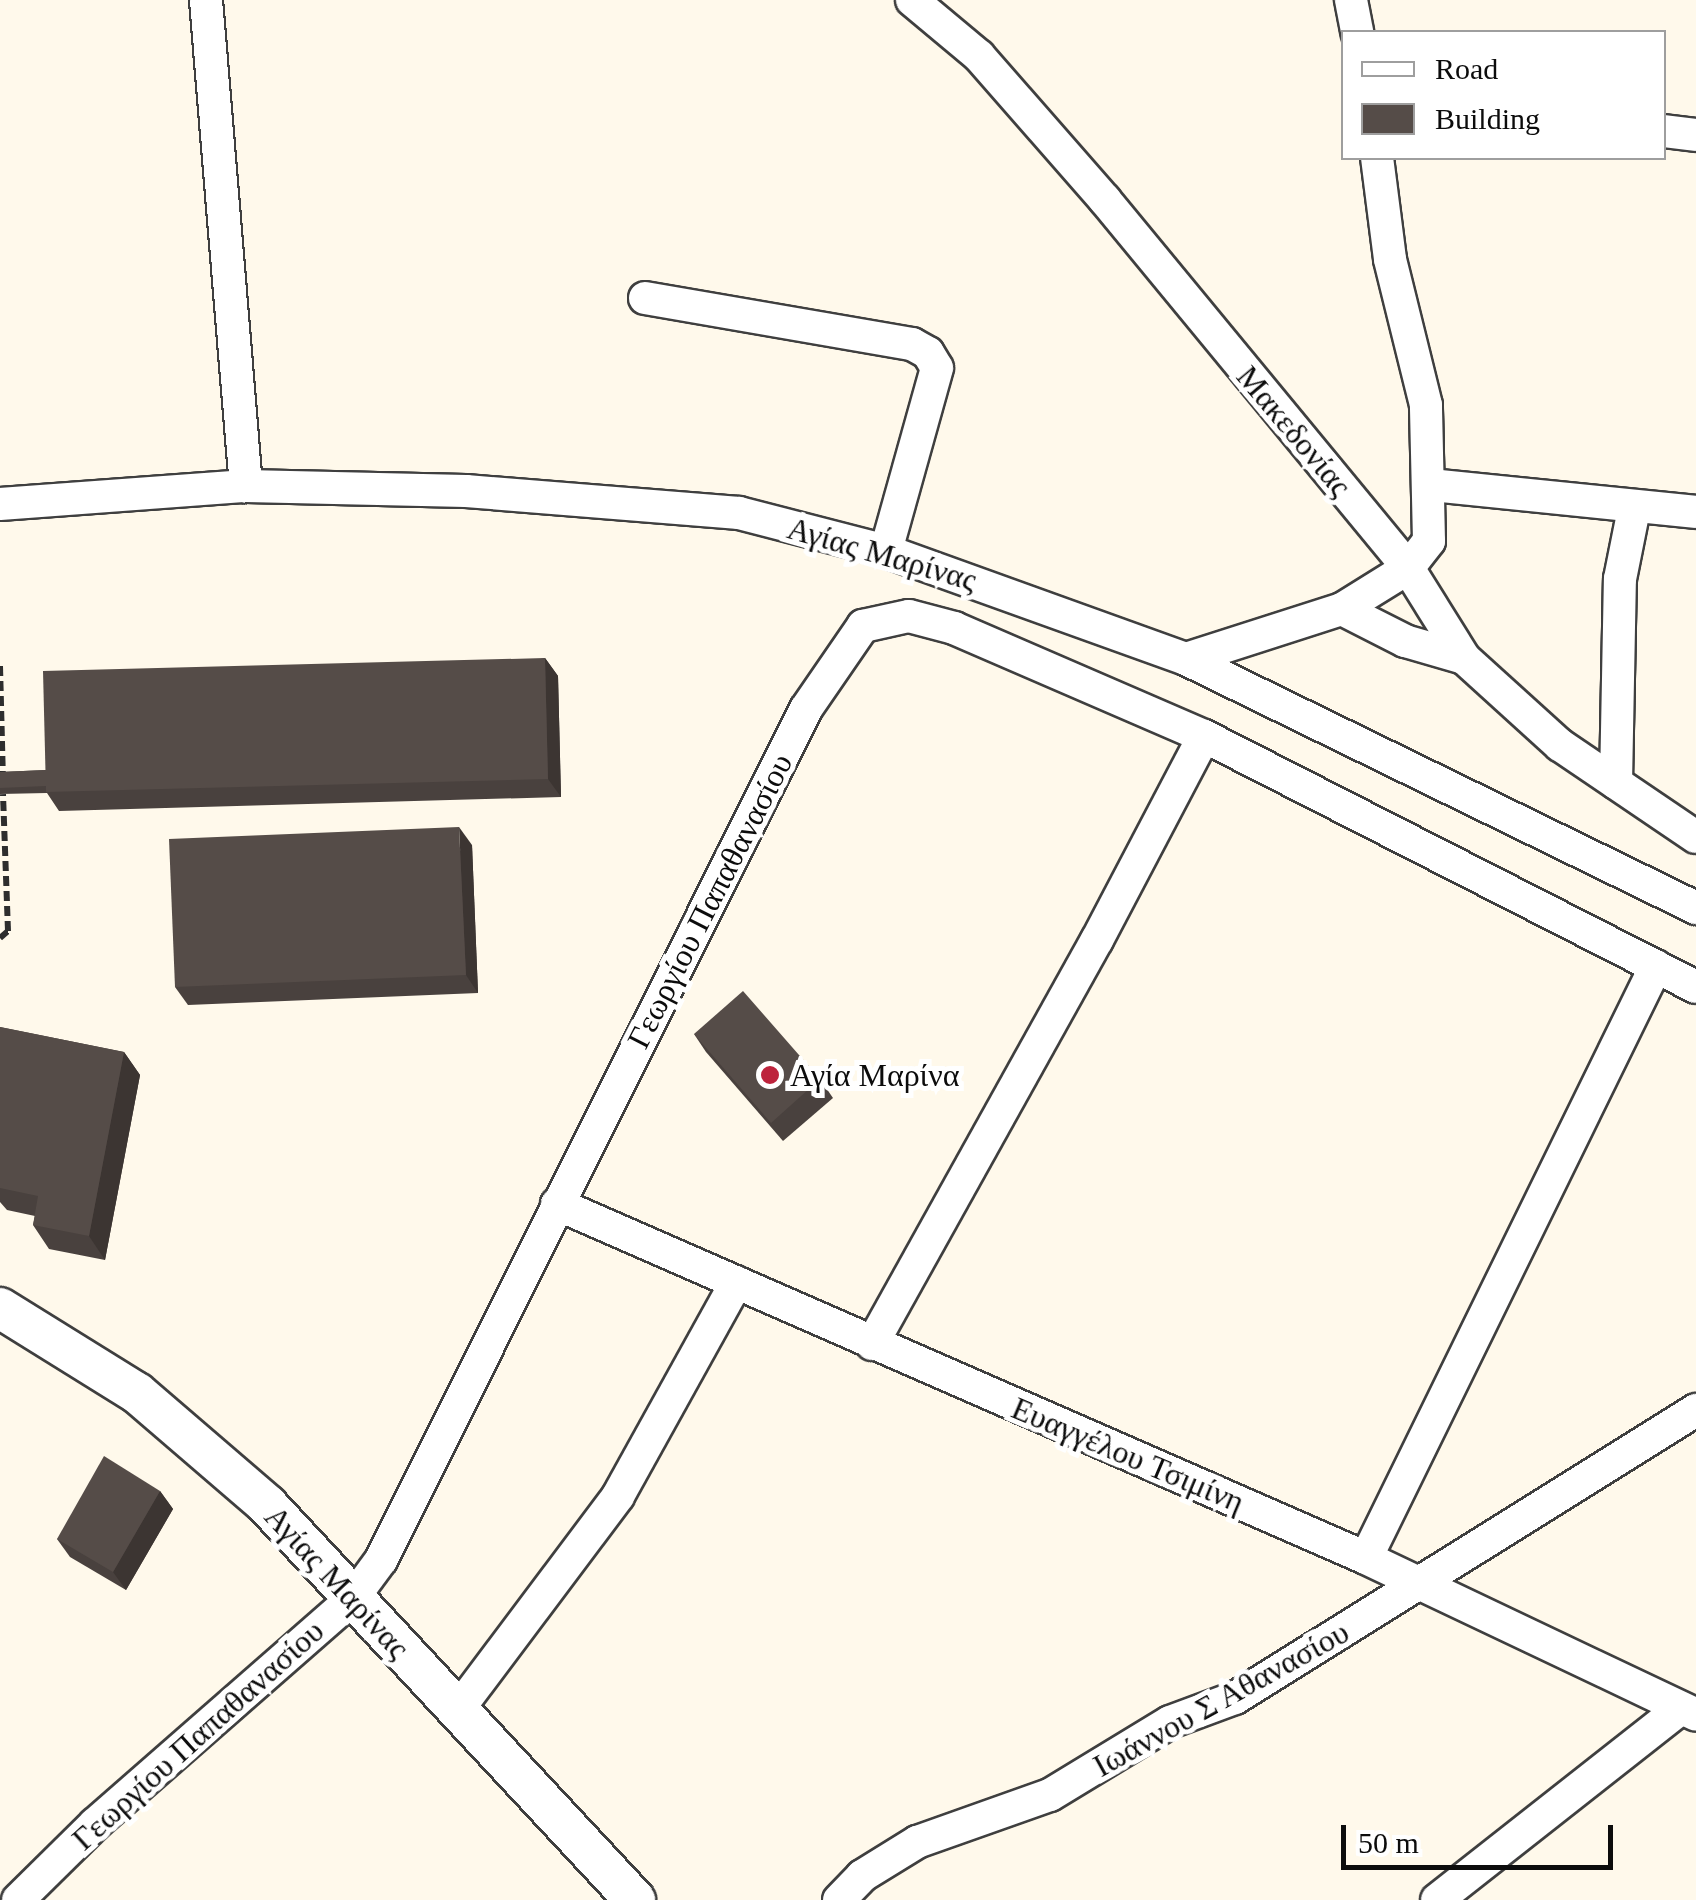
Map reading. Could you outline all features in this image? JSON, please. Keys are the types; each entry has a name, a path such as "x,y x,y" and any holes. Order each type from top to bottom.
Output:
{"street":[{"path":"206,0 246,486"},
{"name":"Μακεδονίας","path":"912,0 979,56 1105,200 1408,568 1464,658 1560,745 1696,838"},
{"path":"1351,0 1357,30"},
{"path":"1666,131 1696,136"},
{"path":"1186,659 1342,609 1408,568 1429,541 1426,405 1390,259 1377,160"},
{"path":"646,298 912,344 928,353 937,368 886,551"},
{"name":"Αγίας Μαρίνας","path":"0,504 246,486 466,492 738,514 886,551 1186,659 1696,908"},
{"path":"1430,486 1634,509 1696,512"},
{"path":"1616,783 1620,579 1634,509"},
{"path":"1342,609 1405,641 1464,658"},
{"name":"Γεωργίου Παπαθανασίου","path":"18,1900 94,1824 353,1598 381,1560 806,710 863,626 909,616 954,628 1204,736 1696,988"},
{"path":"872,1344 1097,940 1204,736"},
{"path":"1366,1558 1656,966"},
{"name":"Ευαγγέλου Τσιμίνη","path":"557,1204 1366,1558 1689,1711"},
{"path":"456,1712 618,1496 736,1283"},
{"name":"Αγίας Μαρίνας","path":"0,1308 138,1393 267,1505 635,1900"},
{"name":"Ιωάννου Σ Αθανασίου","path":"839,1900 862,1876 903,1850 1050,1795 1170,1722 1235,1698 1422,1585 1696,1410"},
{"path":"1436,1900 1689,1711"}],"path":[{"path":"0,666 4,778"},
{"path":"0,938 8,930 3,794"}],"building":[{"path":"545,658 548,779 46,792 43,671"},
{"path":"46,770 46,786 0,788 0,772"},
{"path":"459,827 466,975 175,987 169,839"},
{"name":"Αγία Μαρίνα","path":"743,991 820,1079 771,1123 694,1034"},
{"path":"0,1027 124,1052 89,1236 33,1225 38,1196 0,1188"},
{"path":"104,1456 160,1491 113,1572 57,1539"}],"place":[{"name":"Αγία Μαρίνα","path":"770,1075"}]}
